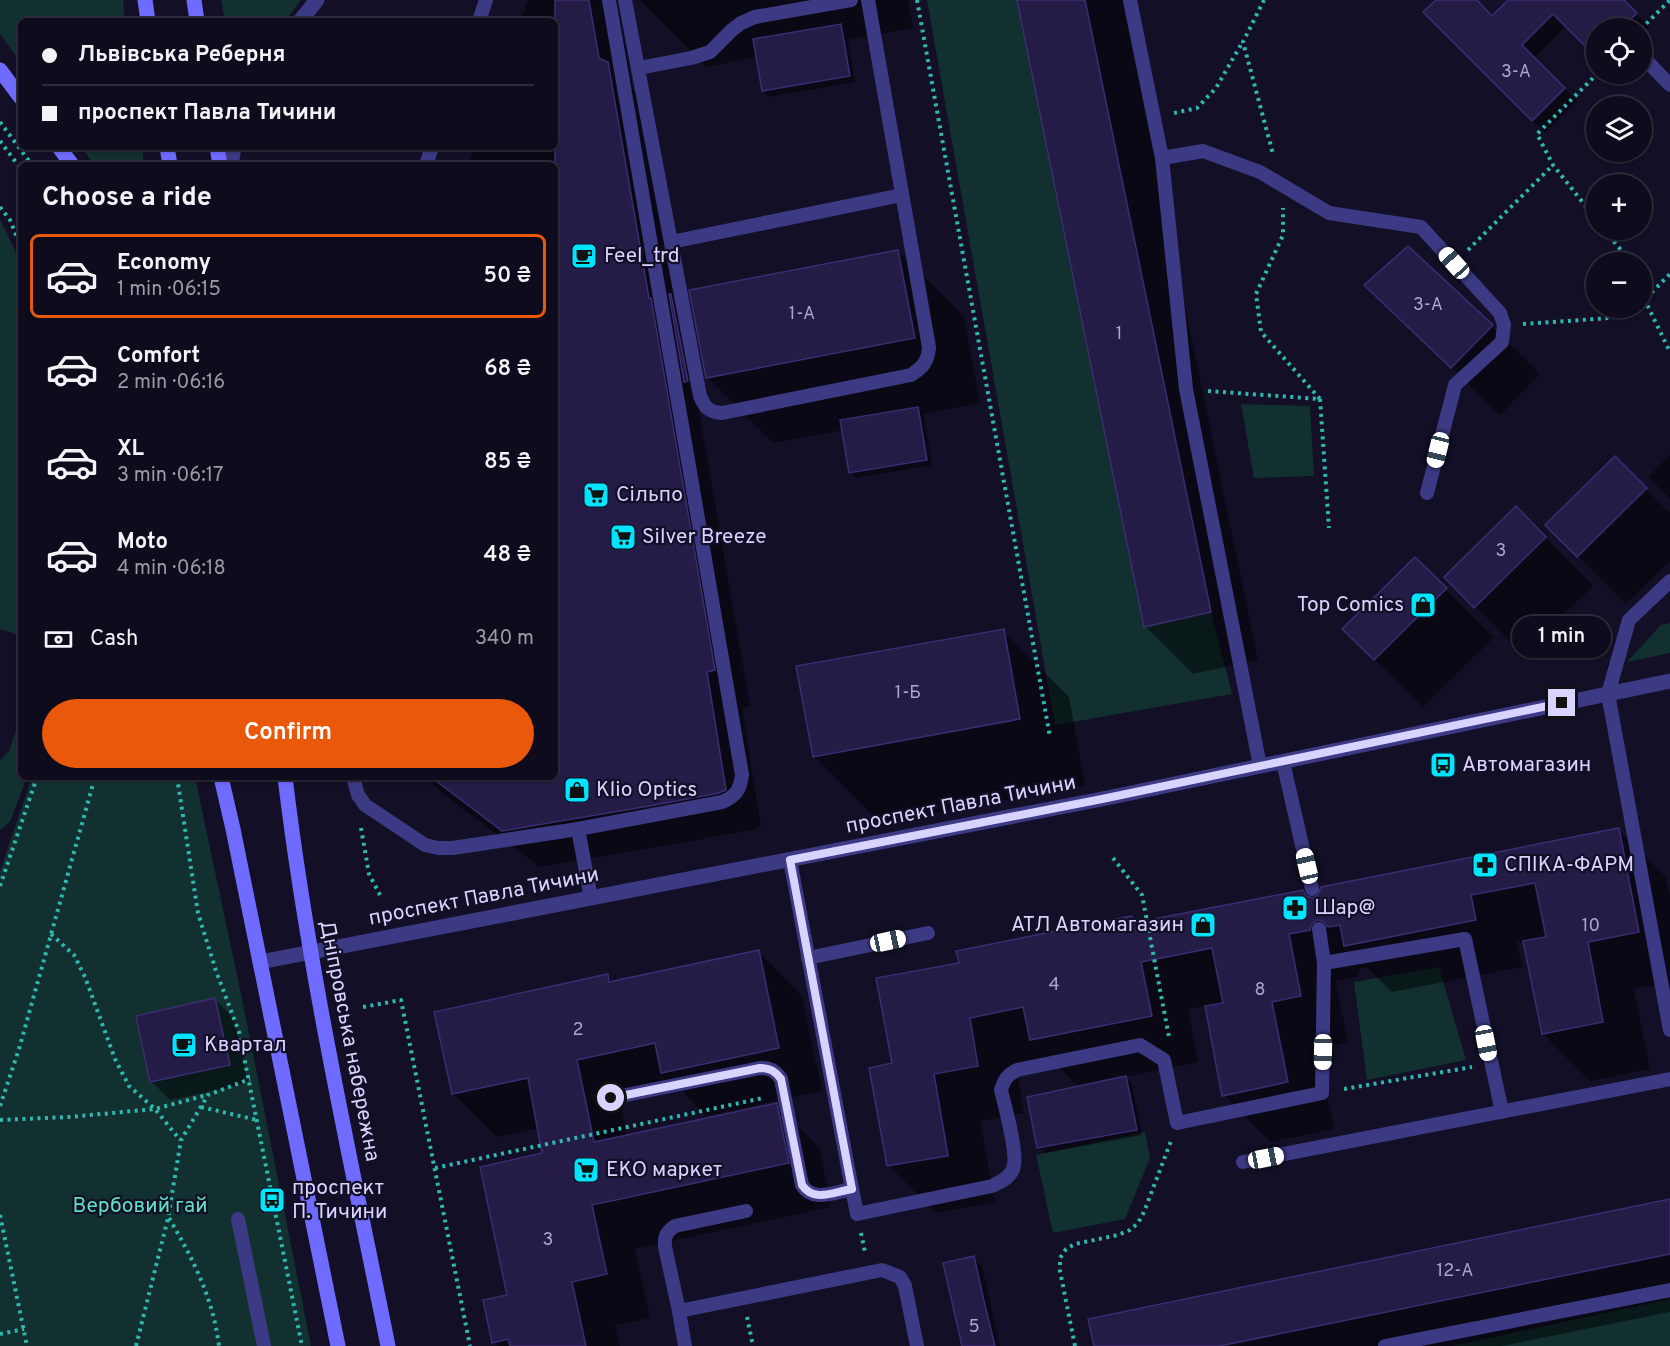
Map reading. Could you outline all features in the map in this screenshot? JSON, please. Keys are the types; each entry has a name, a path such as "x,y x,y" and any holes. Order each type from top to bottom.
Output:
{"main road":[{"path":"145,0 148,18"},
{"path":"194,0 197,18"},
{"path":"0,70 18,94"},
{"path":"60,150 70,162"},
{"path":"222,780 338,1346"},
{"path":"231,780 233,829"},
{"name":"Дніпровська набережна","path":"285,780 309,952 388,1346"}],"street":[{"path":"302,18 317,0"},
{"name":"проспект Павла Тичини","path":"260,962 1283,762 1670,681"}],"lane":[{"path":"480,18 486,0"},
{"path":"354,780 358,795 365,805 425,845 438,848 453,848 578,829 722,802 734,797 741,787 742,775 609,0"},
{"path":"625,0 700,396 704,406 712,412 722,413 911,375 923,367 928,358 929,347 868,0"},
{"path":"639,68 710,52 732,30 755,17 851,0"},
{"path":"1130,0 1162,158 1186,389 1260,766"},
{"path":"1652,66 1670,85"},
{"path":"1162,158 1203,151 1260,172 1329,213 1422,227 1500,313 1504,325 1502,342 1455,385 1427,493"},
{"path":"671,242 902,195"},
{"path":"1670,581 1629,620 1608,694 1670,1030"},
{"path":"1283,762 1312,889"},
{"path":"578,829 591,898"},
{"path":"790,860 857,1214 992,1186 1005,1180 1013,1170 1015,1158 1001,1090 1009,1074 1017,1070 1140,1045 1164,1060 1177,1123 1322,1093 1324,963 1319,929"},
{"path":"808,958 928,933"},
{"path":"1324,963 1465,939 1502,1112"},
{"path":"611,1098 768,1068 776,1072 781,1079 802,1185 807,1192 813,1195 852,1189"},
{"path":"1243,1162 1670,1079"},
{"path":"685,1346 664,1239 668,1231 675,1226 746,1211"},
{"path":"238,1219 264,1346"},
{"path":"679,1311 882,1270 900,1277 905,1287 917,1346"},
{"path":"1385,1346 1670,1290"}],"path":[{"path":"917,0 1050,737"},
{"path":"1153,116 1197,108 1216,88 1264,0"},
{"path":"1652,18 1670,0"},
{"path":"1243,42 1282,185 1283,235 1256,294 1261,332 1320,399 1329,528"},
{"path":"1586,206 1553,165 1537,134 1587,84"},
{"path":"0,122 18,146"},
{"path":"0,141 18,165"},
{"path":"1454,263 1553,165"},
{"path":"0,207 10,220 18,240"},
{"path":"1612,240 1622,252"},
{"path":"1652,293 1670,274"},
{"path":"1504,325 1610,318"},
{"path":"1652,318 1670,352"},
{"path":"1186,389 1320,399"},
{"path":"0,886 36,780"},
{"path":"0,1106 19,1049 94,780"},
{"path":"177,780 198,913 216,971 239,1032 302,1346"},
{"path":"365,805 359,812 369,874 380,895"},
{"path":"1113,858 1142,895 1171,1050 1164,1060"},
{"path":"51,934 74,955 85,976 115,1059 129,1086 155,1109 181,1140"},
{"path":"363,1007 401,1000 470,1346"},
{"path":"1322,1093 1490,1064"},
{"path":"0,1120 69,1117 155,1109 208,1095 249,1079"},
{"path":"435,1168 783,1094"},
{"path":"136,1346 168,1218 181,1140 208,1095"},
{"path":"201,1107 258,1120"},
{"path":"1075,1346 1060,1271 1060,1258 1066,1249 1075,1244 1118,1235 1138,1223 1177,1123"},
{"path":"857,1214 869,1272"},
{"path":"0,1215 27,1346"},
{"path":"168,1218 195,1262 210,1303 219,1346"},
{"path":"743,1298 753,1346"},
{"path":"0,1334 24,1329"}],"green space":[{"path":"0,0 123,0 125,18 18,18 18,59 0,34"},
{"path":"221,0 301,0 287,18 224,18"},
{"path":"927,0 1017,0 1144,627 1211,612 1232,694 1055,725"},
{"path":"84,150 142,150 144,162 92,162"},
{"path":"0,219 18,257 18,635 0,629"},
{"path":"1241,404 1310,406 1314,476 1254,478"},
{"path":"1670,623 1670,653 1627,662 1661,625"},
{"path":"18,724 18,780 26,780 10,822 0,830 0,760 9,751"},
{"name":"Вербовий гай","path":"31,780 196,780 245,1013 311,1346 0,1346 0,871"},
{"path":"1439,967 1466,1060 1367,1080 1354,982"},
{"path":"1145,1132 1150,1158 1125,1219 1053,1233 1036,1155"},
{"path":"1670,1299 1670,1346 1453,1346"}],"building":[{"name":"Silver Breeze","path":"555,0 589,0 599,58 608,62 715,670 707,672 726,790 655,805 502,831 435,780 558,780 558,162 555,162 555,150 558,150 558,18 555,18"},
{"path":"1017,0 1085,0 1211,612 1144,627"},
{"path":"1436,0 1477,0 1492,16 1508,0 1624,0 1637,13 1632,18 1586,18 1586,47 1553,14 1522,45 1565,88 1532,121 1423,12"},
{"path":"841,24 850,76 762,91 753,39"},
{"path":"1408,246 1493,325 1451,368 1364,285"},
{"path":"898,250 915,338 706,378 689,290"},
{"path":"669,294 671,294 688,381 684,382"},
{"path":"918,407 927,460 849,473 840,420"},
{"path":"1615,456 1647,488 1577,557 1545,525"},
{"path":"1516,506 1546,537 1474,608 1444,577"},
{"path":"1415,557 1447,588 1374,660 1342,629"},
{"path":"1004,629 1020,719 813,757 796,666"},
{"path":"1619,828 1639,932 1588,942 1603,1022 1542,1034 1523,941 1546,937 1535,883 1471,895 1476,920 1344,946 1340,925 1328,927 1323,921 1317,920 1311,925 1310,930 1289,934 1301,996 1272,1002 1288,1082 1222,1096 1205,1006 1223,1003 1212,948 1141,962 1152,1016 1030,1040 1023,1007 970,1018 978,1066 934,1074 948,1156 887,1166 869,1068 892,1063 876,978 959,963 956,951 1132,916 1133,923 1303,890 1306,896 1313,898 1318,895 1321,887"},
{"path":"759,950 779,1048 661,1073 655,1043 577,1060 594,1142 777,1103 789,1163 592,1205 607,1274 572,1282 586,1346 510,1346 508,1339 492,1343 483,1300 507,1295 480,1167 542,1153 528,1078 452,1094 434,1012 608,974 609,982"},
{"name":"Квартал","path":"215,998 230,1065 150,1082 136,1016"},
{"path":"1126,1076 1137,1130 1037,1148 1027,1097"},
{"path":"1670,1199 1670,1254 1220,1346 1094,1346 1088,1319"},
{"path":"974,1256 995,1346 962,1346 943,1263"}],"place":[{"name":"Feel_trd","path":"584,256"},
{"name":"Сільпо","path":"596,495"},
{"name":"Silver Breeze","path":"623,537"},
{"name":"Top Comics","path":"1423,605"},
{"name":"Автомагазин","path":"1443,765"},
{"name":"Klio Optics","path":"577,790"},
{"name":"СПІКА-ФАРМ","path":"1485,865"},
{"name":"Шар@","path":"1295,908"},
{"name":"АТЛ Автомагазин","path":"1203,925"},
{"name":"Квартал","path":"184,1045"},
{"name":"ЕКО маркет","path":"586,1170"},
{"name":"проспект П. Тичини","path":"272,1200"}],"route":[{"path":"611,1098 768,1068 776,1072 781,1079 802,1185 807,1192 813,1195 852,1189 790,860 1102,799 1562,703"}]}
